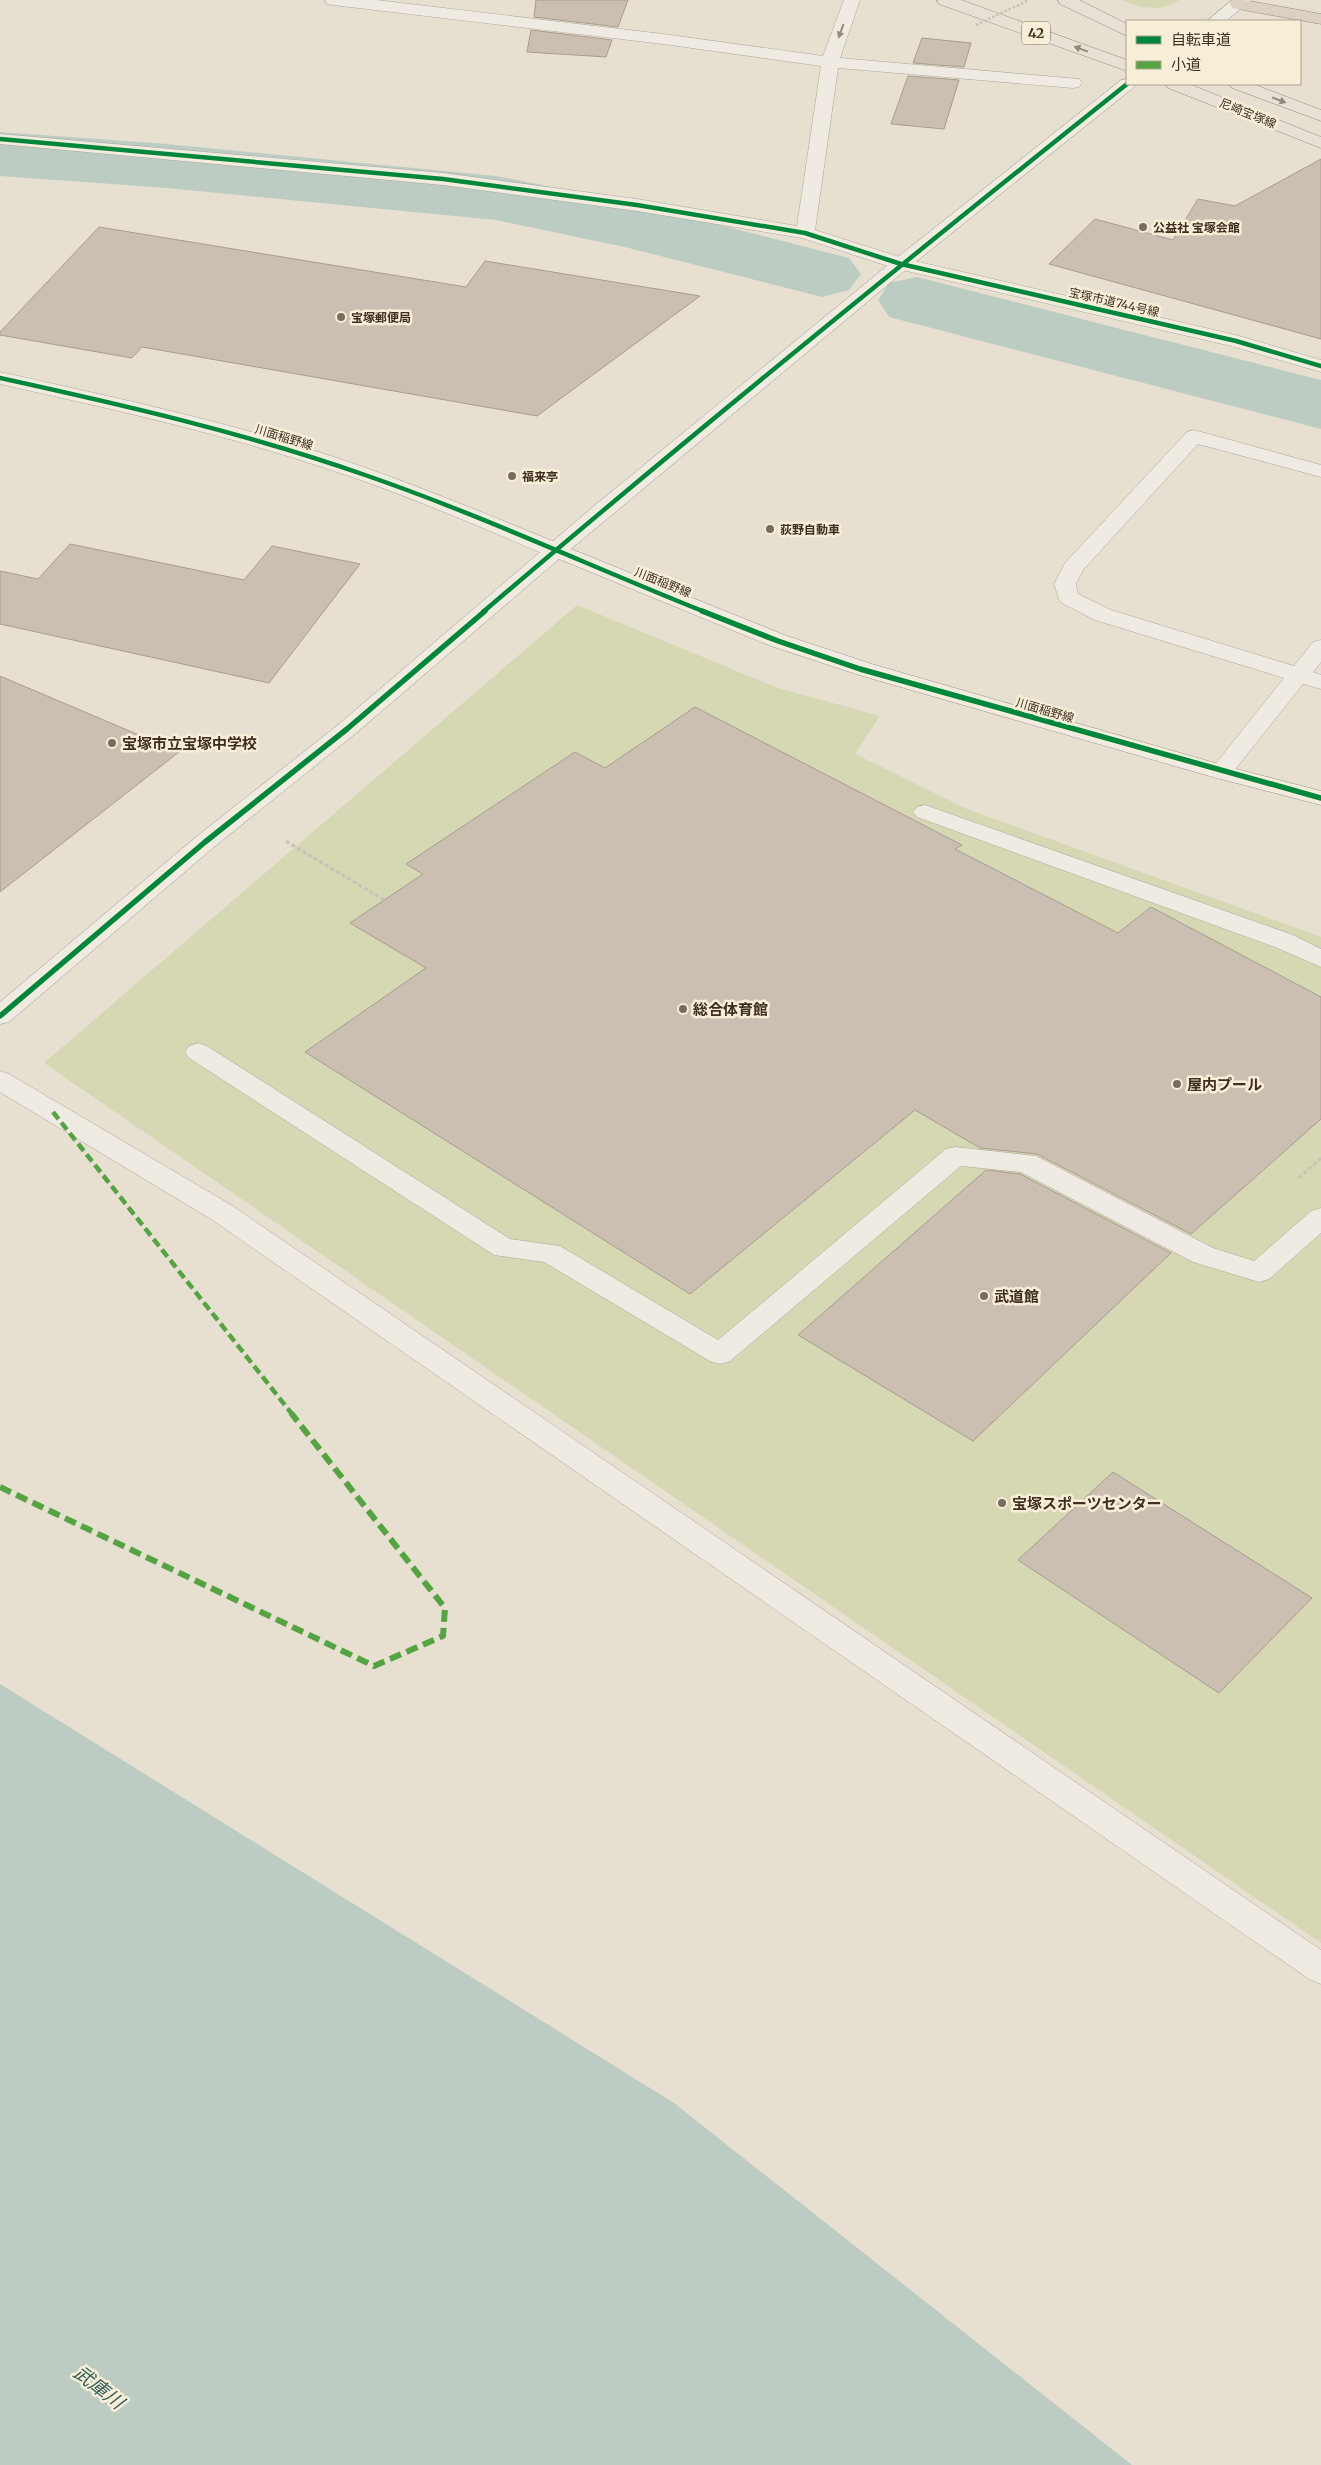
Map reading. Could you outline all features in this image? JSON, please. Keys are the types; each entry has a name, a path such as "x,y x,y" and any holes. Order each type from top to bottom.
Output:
{"highway":[{"path":"1241,2 1321,19"}],"main road":[{"name":"42","path":"945,0 1126,66"},
{"path":"1066,0 1126,30"},
{"name":"尼崎宝塚線","path":"1176,85 1321,143"},
{"name":"尼崎宝塚線","path":"1241,85 1321,116"}],"street":[{"path":"334,0 653,38 830,62 1073,83"},
{"path":"805,233 830,62 852,0"},
{"path":"1216,20 1241,2"},
{"path":"0,1016 205,842 347,729 602,511 901,264 1126,85"},
{"name":"宝塚市道744号線","path":"0,139 443,178 637,205 805,233 901,264 1236,341 1321,366"},
{"name":"川面稲野線","path":"0,378 116,403 304,455 417,494 779,642 867,670 1221,772 1321,798"},
{"path":"1321,471 1194,436 1073,568 1065,584 1068,597 1103,614 1321,682"},
{"path":"1221,772 1321,647"},
{"path":"925,812 1284,941 1321,959"},
{"path":"198,1052 504,1248 550,1253 720,1354 955,1156 1026,1162 1203,1255 1260,1272 1321,1218"},
{"path":"0,1080 221,1212 1321,1970"}],"path":[{"path":"976,26 1029,0"},
{"path":"286,841 384,900"},
{"path":"1009,1109 1035,1124"},
{"path":"1293,1183 1321,1158"}],"green space":[{"path":"1122,0 1179,0 1165,7 1151,8"},
{"name":"宝塚スポーツセンター","path":"577,605 778,688 880,716 855,754 967,809 1321,937 1321,1943 44,1063"}],"water":[{"name":"武庫川","path":"0,1684 674,2103 1132,2465 0,2465"}],"building":[{"path":"536,0 628,0 618,27 534,17"},
{"path":"531,30 612,40 606,57 527,52"},
{"path":"922,38 971,43 964,67 913,63"},
{"path":"908,76 959,80 944,129 891,124"},
{"path":"1321,159 1321,339 1049,264 1095,219 1173,240 1198,199 1235,206"},
{"path":"99,227 466,287 485,261 700,296 537,416 142,347 132,358 0,335 0,332"},
{"path":"70,544 244,580 272,546 360,564 269,683 0,624 0,571 38,579"},
{"path":"0,676 179,752 0,892"},
{"name":"総合体育館","path":"695,707 962,845 955,849 1118,933 1151,907 1321,997 1321,1119 1191,1234 1037,1154 980,1148 915,1110 690,1294 305,1052 426,968 350,923 423,874 406,864 575,752 605,768"},
{"name":"武道館","path":"986,1170 1020,1174 1171,1253 973,1441 798,1335"},
{"path":"1113,1472 1312,1598 1219,1693 1018,1560"}],"waterway":[{"path":"0,154 167,166 496,198 633,226 822,274"},
{"path":"917,300 1321,405"}],"marked path":[{"path":"0,1487 374,1666 443,1636 445,1608 53,1112"}],"cycle path":[{"path":"0,1016 205,842 347,729 602,511 901,264 1126,85"},
{"path":"0,139 443,179 637,205 805,233 901,264 1236,341 1321,366"},
{"path":"0,378 158,414 314,458 416,493 687,605 805,651 915,685 1321,798"}],"place":[{"name":"公益社 宝塚会館","path":"1143,227"},
{"name":"宝塚郵便局","path":"341,317"},
{"name":"福来亭","path":"512,476"},
{"name":"荻野自動車","path":"770,529"},
{"name":"宝塚市立宝塚中学校","path":"112,743"},
{"name":"総合体育館","path":"683,1009"},
{"name":"屋内プール","path":"1177,1084"},
{"name":"武道館","path":"984,1296"},
{"name":"宝塚スポーツセンター","path":"1002,1503"}]}
